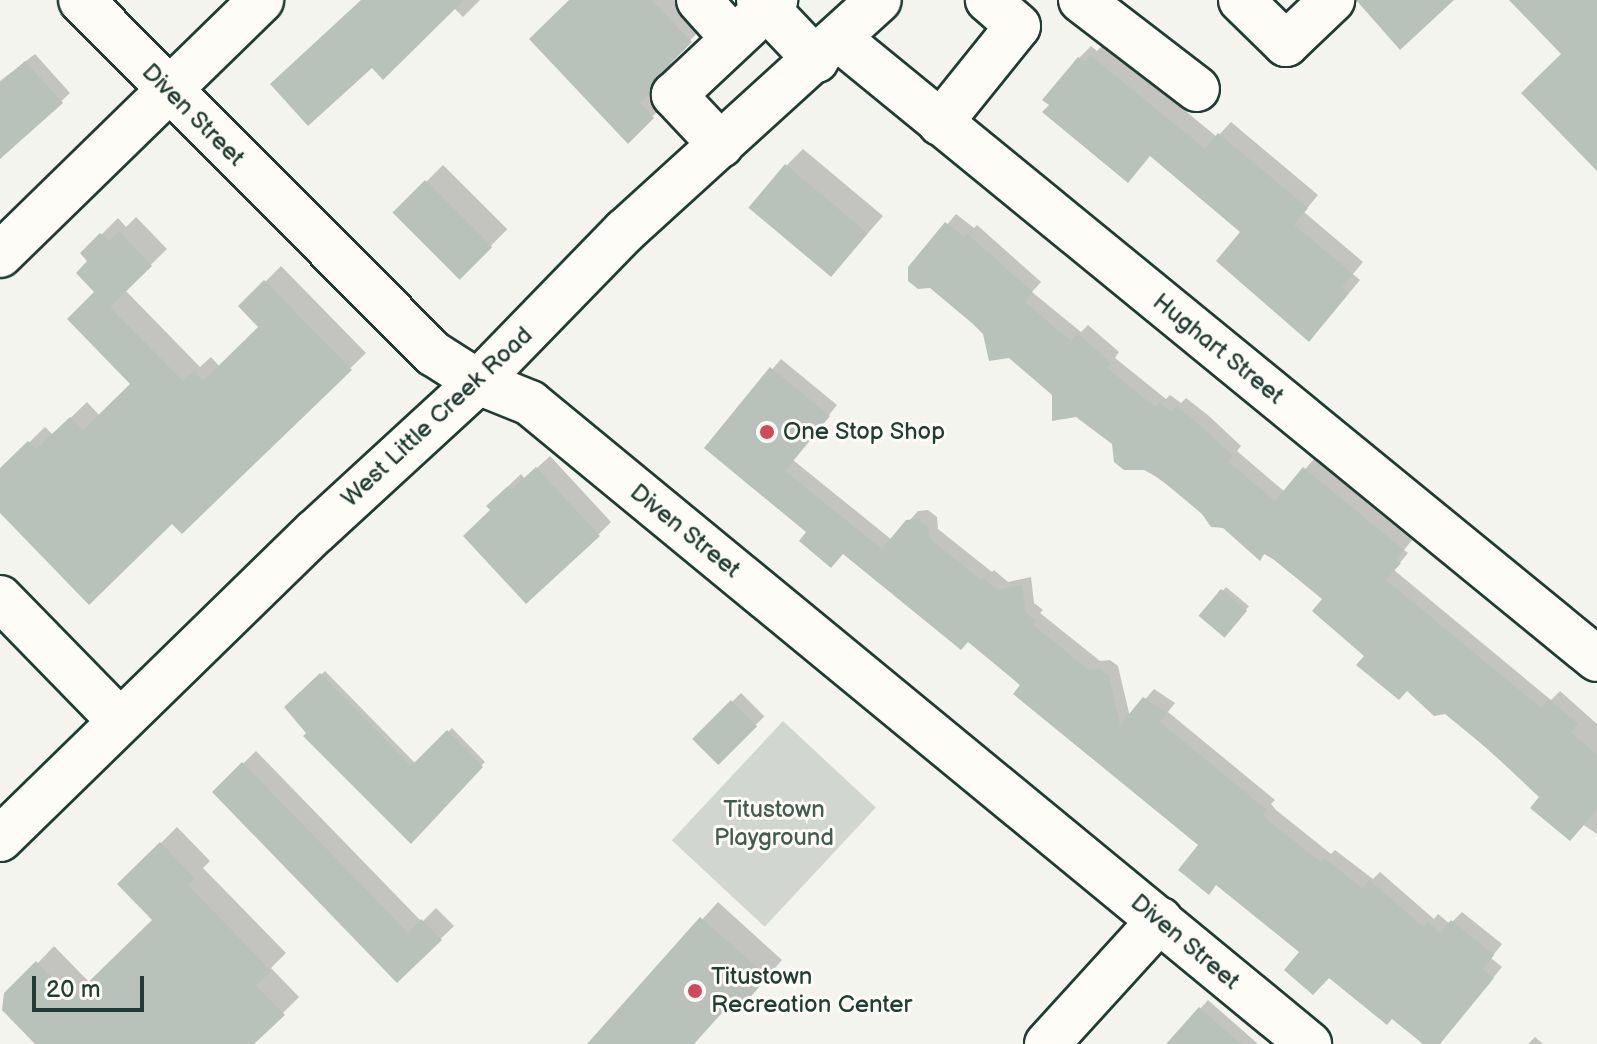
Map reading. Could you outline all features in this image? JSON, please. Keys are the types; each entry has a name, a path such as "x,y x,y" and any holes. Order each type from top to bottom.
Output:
{"street":[{"name":"Diven Street","path":"81,0 168,91 434,354 478,382 530,403 1309,1044"},
{"path":"0,255 261,0"},
{"path":"699,0 734,39"},
{"name":"West Little Creek Road","path":"0,839 315,532 478,382 625,231 828,50 879,0"},
{"path":"940,123 1018,26 988,0"},
{"path":"1081,0 1197,89"},
{"path":"1241,0 1286,44 1332,0"},
{"path":"721,145 674,95 734,39 766,3"},
{"name":"Hughart Street","path":"766,3 828,50 940,123 1597,659"},
{"path":"0,598 120,721"},
{"path":"1047,1044 1160,920"}],"green space":[{"name":"Titustown Playground","path":"783,721 876,808 765,927 672,840"}],"building":[{"path":"361,0 464,0 383,80 372,68 308,126 270,84"},
{"path":"569,0 652,0 692,42 657,77 650,93 640,103 654,118 628,144 529,39"},
{"path":"1356,0 1454,0 1400,50"},
{"path":"1509,0 1597,0 1597,171 1521,93 1561,54"},
{"path":"1090,55 1205,149 1218,133 1308,208 1294,225 1353,274 1342,287 1349,293 1309,342 1216,261 1240,232 1150,156 1128,183 1042,112 1049,105 1042,100 1078,57 1085,62"},
{"path":"25,61 63,103 0,159 0,84"},
{"path":"785,164 868,233 831,277 748,208"},
{"path":"425,180 492,247 460,280 392,213"},
{"path":"945,222 964,237 966,233 1033,292 1025,302 1071,341 1077,333 1111,363 1107,368 1155,407 1159,403 1171,412 1176,406 1200,425 1233,456 1229,462 1275,501 1303,467 1404,550 1396,560 1401,563 1386,580 1541,708 1549,699 1578,724 1571,732 1597,755 1597,810 1570,841 1530,808 1539,797 1488,749 1445,714 1434,716 1407,691 1399,700 1356,665 1364,656 1312,611 1322,599 1273,559 1264,554 1260,561 1223,528 1211,527 1202,514 1159,478 1144,470 1124,470 1114,462 1112,444 1076,417 1052,421 1052,395 1009,358 989,361 983,334 973,324 930,288 918,289 908,281 908,267"},
{"path":"119,231 152,266 110,307 183,381 194,371 203,381 258,327 238,306 264,280 352,370 182,534 172,524 89,605 0,513 0,468 28,441 36,449 70,417 83,430 130,384 67,319 94,292 76,273 87,261 80,253 100,233 109,241"},
{"path":"770,367 830,416 785,471 882,549 906,520 918,519 928,527 929,538 981,580 983,578 998,590 1022,585 1026,613 1035,621 1032,624 1089,670 1100,669 1109,676 1120,725 1143,697 1167,713 1160,722 1267,810 1263,814 1266,819 1321,862 1324,858 1362,888 1369,880 1424,927 1428,922 1440,933 1451,920 1494,955 1483,969 1494,978 1440,1044 1423,1044 1392,1019 1387,1025 1329,978 1313,995 1284,970 1299,952 1216,885 1209,895 1178,870 1198,845 1013,694 1020,685 968,642 961,650 843,554 831,568 799,541 806,532 704,448"},
{"path":"536,467 600,536 526,604 463,536 490,510 486,506 508,486 511,490"},
{"path":"1221,589 1247,611 1225,638 1199,616"},
{"path":"320,673 411,766 447,730 483,767 411,844 303,736 306,733 284,707"},
{"path":"731,700 757,726 718,765 692,739"},
{"path":"242,762 408,933 421,919 442,940 397,983 212,792"},
{"path":"160,842 195,879 188,885 271,971 256,986 285,1015 254,1044 35,1044 2,1010 4,993 36,961 72,998 152,920 117,884"},
{"name":"Titustown Recreation Center","path":"700,917 768,977 738,1011 730,1004 694,1044 587,1044"},
{"path":"1199,1007 1241,1044 1166,1044"}],"place":[{"name":"One Stop Shop","path":"767,432"},
{"name":"Titustown Recreation Center","path":"695,991"}]}
